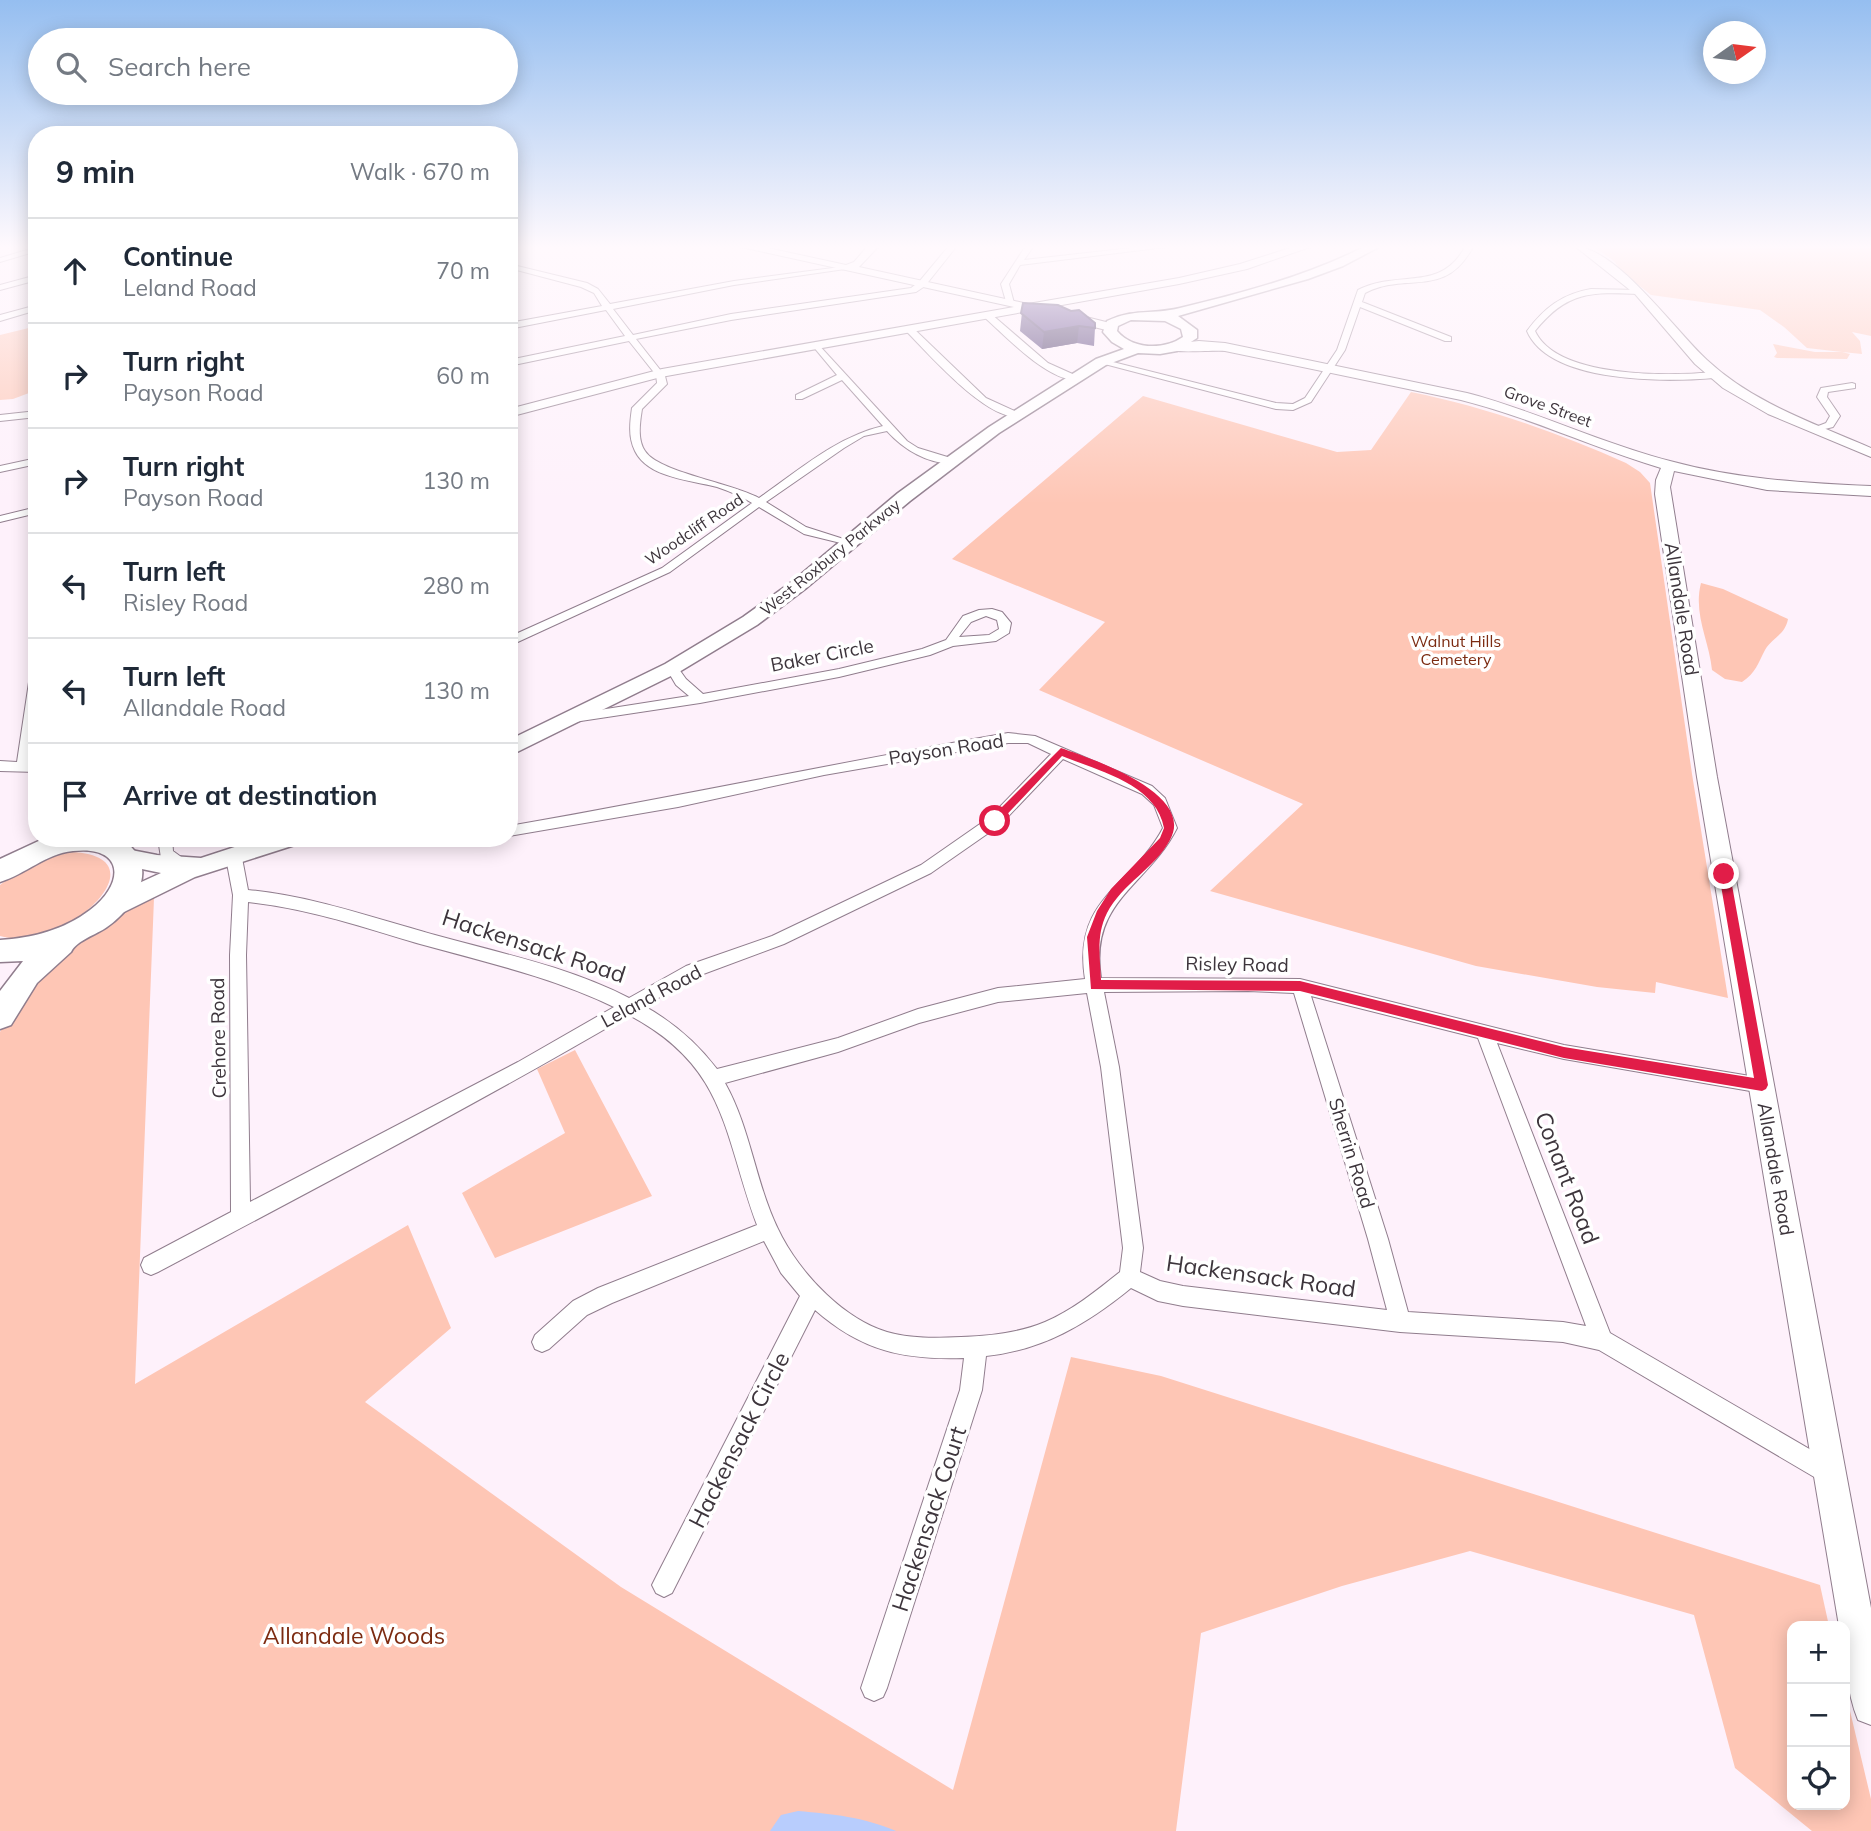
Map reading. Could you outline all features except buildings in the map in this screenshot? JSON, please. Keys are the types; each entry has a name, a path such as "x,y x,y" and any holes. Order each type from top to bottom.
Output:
{"highway":[{"path":"8,867 35,847"},
{"path":"8,867 50,847"},
{"path":"0,1016 23,979 39,962 111,907 127,883 129,872 120,849"},
{"path":"0,951 20,951 50,945 87,927"}],"main road":[{"path":"1110,332 1118,341 1138,348 1169,348 1186,343 1187,332"},
{"name":"West Roxbury Parkway","path":"1101,362 1118,341"},
{"name":"West Roxbury Parkway","path":"518,745 672,668 779,601 950,461 1016,415 1101,362 1138,348"},
{"name":"Grove Street","path":"1669,471 1741,485 1767,485"},
{"path":"111,907 172,878 264,847"},
{"path":"120,849 157,864 184,865 226,860"}],"street":[{"path":"627,332 659,374 663,384 637,408 635,431 637,445 643,457 658,467 727,487 761,502 802,529 849,544"},
{"path":"518,361 654,332"},
{"path":"518,411 659,374 889,332"},
{"path":"913,332 983,400 1016,415"},
{"path":"1008,332 1047,366 1074,379"},
{"name":"Grove Street","path":"1196,332 1225,347"},
{"path":"1101,362 1287,408 1301,405 1308,400 1341,350 1347,332"},
{"path":"1432,332 1448,339"},
{"path":"1531,332 1531,337 1543,350 1608,371 1663,378 1714,375"},
{"path":"1676,332 1714,375 1751,400 1871,453"},
{"path":"816,345 887,428 914,450 950,461"},
{"name":"Grove Street","path":"1169,348 1199,345 1225,347 1497,405 1612,449 1626,458 1669,471"},
{"path":"799,397 842,376"},
{"path":"1816,430 1830,425 1835,416 1822,397 1824,390 1852,386"},
{"path":"0,418 28,415"},
{"name":"Woodcliff Road","path":"518,638 666,570 840,446 861,434 887,428"},
{"path":"0,469 28,463"},
{"name":"Allandale Road","path":"1669,471 1675,479 1664,500 1707,777 1871,1707"},
{"name":"Grove Street","path":"1767,485 1871,491"},
{"path":"0,519 28,512"},
{"name":"Baker Circle","path":"574,718 700,699 839,673 926,652 951,642"},
{"path":"672,668 681,682 700,699"},
{"name":"Payson Road","path":"518,830 996,740 1030,739 1147,790 1160,802 1170,828 1165,840 1115,892 1102,911 1092,937 1096,985 1106,1040 1133,1248 1129,1278"},
{"name":"Leland Road","path":"151,1265 524,1067 629,1004 692,971 778,940 926,869 995,821 1061,752"},
{"path":"0,766 28,767"},
{"path":"166,847 166,854 184,865"},
{"name":"Crehore Road","path":"226,860 241,895 238,955 241,1218"},
{"name":"Hackensack Road","path":"241,895 285,899 499,960 629,1004 673,1035 714,1078 726,1098 743,1143 768,1230 785,1262 812,1295 850,1325 885,1344 925,1349 976,1348 1020,1342 1049,1333 1078,1317 1129,1278 1158,1291 1183,1296 1400,1322 1563,1332 1602,1340 1829,1473"},
{"name":"Risley Road","path":"714,1078 838,1045 948,1006 1029,990 1096,985 1300,986 1564,1052 1762,1085"},
{"name":"Sherrin Road","path":"1300,986 1378,1239 1400,1322"},
{"name":"Conant Road","path":"1485,1034 1602,1340"},
{"path":"542,1342 580,1308 605,1295 768,1230"},
{"name":"Hackensack Circle","path":"664,1585 812,1295"},
{"name":"Hackensack Court","path":"874,1688 971,1391 976,1348"}],"green space":[{"path":"28,332 28,393 13,399 0,400 0,335"},
{"path":"1790,332 1852,332 1860,341 1862,354 1807,348"},
{"path":"1773,344 1815,352 1850,354 1847,359 1777,358 1774,357 1777,353"},
{"name":"Walnut Hills Cemetery","path":"1411,392 1520,421 1574,441 1626,463 1650,483 1728,998 1656,982 1655,993 1597,987 1476,966 1210,891 1303,804 1039,690 1105,622 952,559 1143,396 1337,452 1371,450"},
{"path":"1701,583 1723,589 1788,619 1782,632 1765,650 1754,671 1742,682 1725,679 1712,670 1700,616"},
{"path":"71,852 98,858 110,869 108,885 96,903 76,919 51,931 25,938 0,936 0,885 33,864"},
{"name":"Allandale Woods","path":"154,898 135,1384 408,1225 451,1328 365,1402 621,1587 953,1790 1071,1357 1161,1376 1820,1585 1828,1621 1787,1621 1787,1810 1850,1810 1850,1711 1871,1799 1871,1831 1812,1831 1735,1768 1694,1615 1470,1551 1342,1586 1201,1633 1176,1831 0,1831 0,1032 27,983 133,900"},
{"path":"575,1050 652,1196 495,1258 462,1193 565,1133 537,1069"}],"water":[{"path":"798,1811 860,1819 896,1831 770,1831 781,1815"}],"route":[{"path":"995,821 1061,752 1132,781 1160,802 1170,828 1165,840 1115,892 1102,911 1092,937 1092,965 1096,985 1300,986 1564,1052 1762,1085 1724,874"}]}
